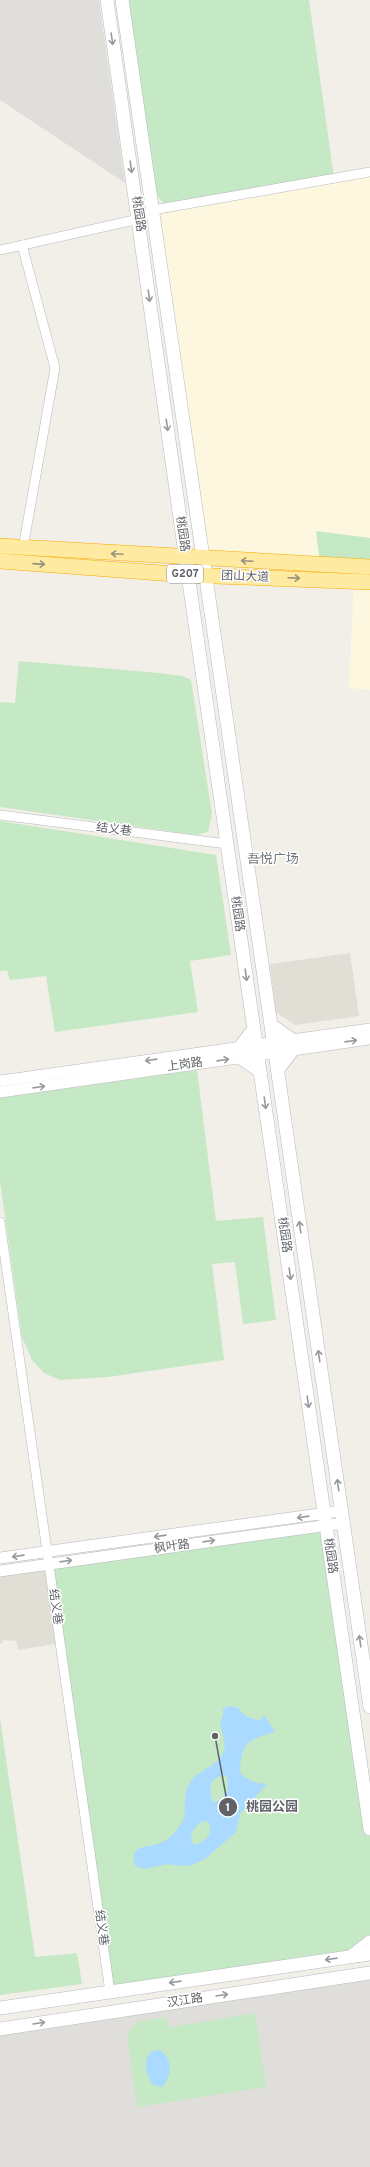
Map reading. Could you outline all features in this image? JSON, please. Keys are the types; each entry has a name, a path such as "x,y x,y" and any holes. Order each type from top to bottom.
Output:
{"highway":[{"name":"团山大道","path":"0,546 185,558 370,567"},
{"name":"团山大道","path":"0,561 188,575 370,582"}],"main road":[{"name":"桃园路","path":"107,0 139,219 185,558 370,1829"},
{"name":"桃园路","path":"122,0 205,559 270,1022 370,1707"},
{"path":"351,1957 370,1942"},
{"name":"汉江路","path":"0,2008 370,1954"},
{"name":"汉江路","path":"0,2029 364,1974"},
{"path":"364,1974 370,1979"}],"street":[{"path":"0,250 139,219 152,210 370,172"},
{"path":"22,245 55,368 23,548"},
{"name":"结义巷","path":"0,815 227,844"},
{"path":"270,1022 294,1045 278,1071"},
{"path":"254,1027 239,1053 260,1073"},
{"name":"上岗路","path":"0,1092 294,1045 370,1029"},
{"name":"上岗路","path":"294,1045 370,1039"},
{"name":"上岗路","path":"0,1081 239,1053"},
{"name":"结义巷","path":"0,1222 110,1992"},
{"name":"枫叶路","path":"0,1558 342,1517"},
{"name":"枫叶路","path":"0,1571 325,1519"}],"shaded area":[{"path":"0,0 99,0 125,183 0,100"},
{"path":"370,172 370,567 205,559 153,210"},
{"path":"354,580 370,582 370,690 349,688"},
{"path":"350,953 359,1016 295,1025 276,1012 270,964"},
{"path":"49,1564 60,1643 18,1650 16,1641 3,1640 3,1643 0,1644 0,1571"},
{"path":"370,1977 370,2167 0,2167 0,2029"}],"green space":[{"path":"127,0 309,0 334,178 167,208 153,190"},
{"path":"316,531 370,538 370,567 320,564"},
{"path":"19,661 159,673 183,676 191,680 212,814 208,832 196,835 0,807 0,702 15,703"},
{"path":"0,821 216,855 231,955 190,961 198,1012 55,1032 46,976 10,980 7,970 0,971"},
{"path":"197,1070 216,1221 263,1217 276,1320 243,1324 235,1262 212,1264 224,1360 108,1377 60,1380 44,1373 32,1360 22,1337 0,1181 0,1098"},
{"path":"326,1525 370,1829 370,1942 351,1957 110,1992 49,1564"},
{"path":"0,1718 35,1957 77,1953 82,1984 0,1995"},
{"path":"255,2013 266,2087 137,2107 127,2034 137,2022 165,2017 170,2027"}],"water":[{"path":"229,1706 239,1708 245,1715 256,1720 260,1720 264,1715 275,1732 252,1740 244,1748 242,1754 240,1772 249,1780 267,1784 240,1814 236,1832 205,1859 191,1865 182,1866 168,1864 144,1869 135,1866 134,1854 136,1850 162,1842 170,1837 179,1827 183,1820 187,1788 191,1781 194,1777 221,1757 225,1745 220,1721 223,1717 223,1709","holes":["222,1775 227,1776 228,1790 221,1800 212,1802 210,1785 214,1779","207,1821 210,1833 202,1842 194,1845 191,1838 192,1832 201,1822"]},
{"path":"160,2050 168,2059 170,2068 168,2078 162,2087 153,2085 146,2069 149,2054"}],"place":[{"name":"桃园公园","path":"215,1736"}],"district":[{"name":"吾悦广场","path":"273,860"}]}
